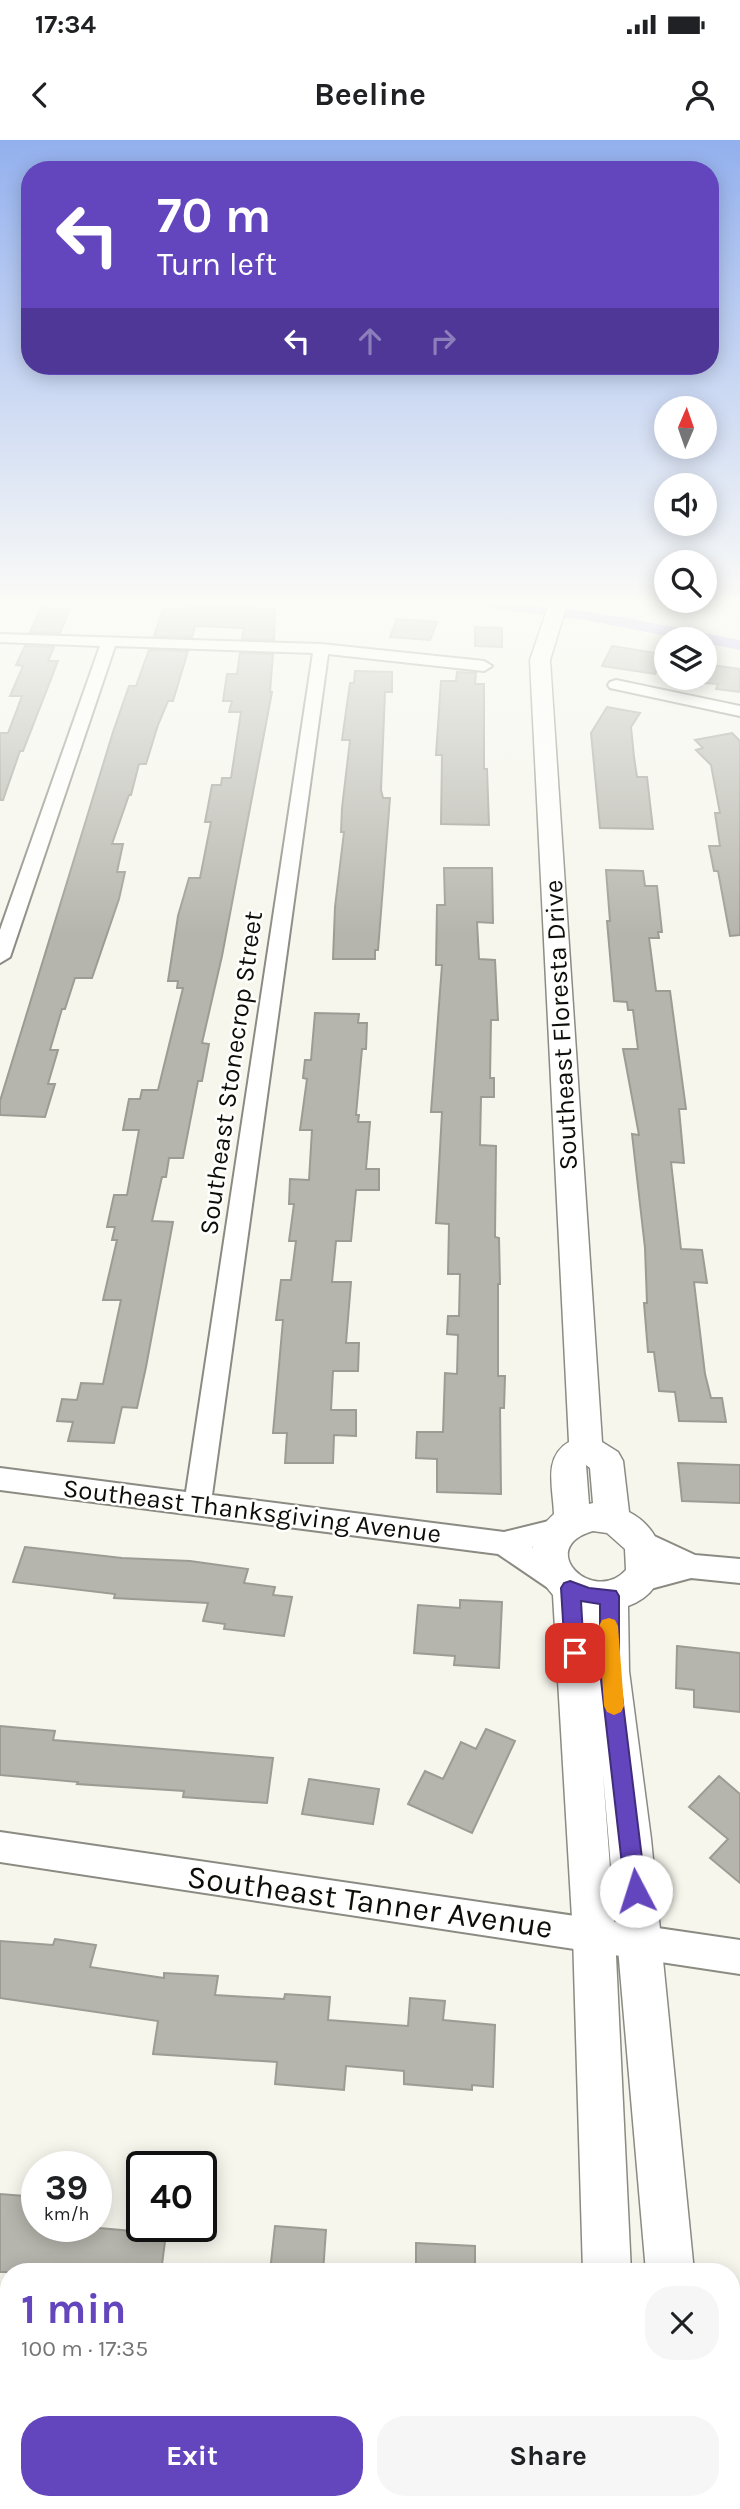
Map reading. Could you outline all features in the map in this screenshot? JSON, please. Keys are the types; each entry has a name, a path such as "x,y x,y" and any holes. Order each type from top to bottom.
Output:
{"street":[{"path":"0,957 84,715"},
{"name":"Southeast Stonecrop Street","path":"197,1505 312,715"},
{"name":"Southeast Floresta Drive","path":"543,715 586,1448"},
{"path":"565,1525 569,1458 586,1448 606,1461 625,1530 646,1562 596,1587"},
{"name":"Southeast Thanksgiving Avenue","path":"0,1479 504,1542 596,1587"},
{"path":"691,1566 625,1530 593,1517 565,1525 551,1540 549,1562 596,1587 691,1566 740,1571"},
{"name":"Southeast Thanksgiving Avenue","path":"504,1542 565,1525"},
{"path":"596,1587 594,1935 607,2263"},
{"path":"596,1587 610,1671 641,1942 669,2263"},
{"name":"Southeast Tanner Avenue","path":"0,1847 740,1957"}],"building":[{"path":"15,715 37,715 23,751 20,751 3,800 0,800 0,733 8,733"},
{"path":"119,715 162,715 146,764 139,764 131,795 112,844 123,844 117,872 125,872 119,899 92,978 75,978 65,1009 62,1009 50,1050 58,1050 48,1084 55,1084 45,1117 0,1115 0,1101"},
{"path":"241,715 268,715 222,956 202,1043 209,1044 202,1081 198,1081 183,1158 169,1158 152,1221 173,1222 137,1408 122,1407 114,1443 68,1441 73,1422 57,1421 62,1399 77,1400 81,1383 103,1384 121,1300 103,1300 117,1240 112,1240 115,1227 107,1227 114,1195 127,1195 139,1130 123,1130 129,1099 140,1099 142,1090 158,1090 183,988 177,988 178,981 168,981 178,916 189,878 200,878 211,822 205,822 212,785 221,785 222,778 231,778"},
{"path":"346,715 384,715 381,790 383,798 390,798 378,950 375,950 375,959 333,959 335,907 344,832 341,832 342,808 350,740 342,740"},
{"path":"439,715 484,715 484,769 487,769 489,825 441,824 442,755 436,755"},
{"path":"602,715 639,715 631,727 634,757 637,777 647,777 653,829 600,828 591,733"},
{"path":"732,733 740,741 740,935 730,936 718,871 714,871 709,846 720,846 715,813 720,813 711,765 696,750 703,748 695,740"},
{"path":"444,868 492,868 493,923 477,922 479,959 495,960 498,1020 491,1020 490,1078 494,1078 494,1097 481,1097 480,1145 496,1146 495,1237 499,1238 500,1284 498,1376 505,1376 504,1408 500,1408 501,1494 437,1492 437,1459 416,1458 417,1432 443,1432 445,1373 457,1374 458,1335 447,1334 448,1316 459,1316 460,1274 448,1274 449,1224 436,1223 442,1112 431,1112 442,965 436,965 437,905 445,905"},
{"path":"606,870 643,871 645,886 657,886 662,932 658,932 659,938 649,938 656,991 670,991 686,1109 679,1109 684,1163 671,1162 681,1249 702,1250 707,1283 694,1282 705,1374 711,1398 722,1398 726,1422 679,1421 675,1392 659,1391 654,1352 648,1352 644,1303 647,1303 645,1248 632,1134 639,1135 623,1049 638,1049 633,1010 628,1010 627,1002 614,1001 607,921 610,921"},
{"path":"315,1013 359,1014 358,1023 367,1023 356,1115 359,1115 358,1122 370,1122 366,1169 379,1169 379,1190 356,1190 351,1241 336,1241 332,1282 351,1282 346,1343 359,1343 358,1371 333,1371 331,1410 356,1410 356,1436 334,1435 333,1463 285,1463 287,1433 273,1433 283,1320 276,1320 281,1280 291,1280 296,1241 289,1241 294,1204 289,1204 290,1179 309,1180 312,1130 300,1130 307,1079 303,1078 305,1060 311,1060"},
{"path":"678,1463 740,1465 740,1503 682,1501"},
{"path":"25,1547 122,1558 190,1561 248,1569 244,1583 275,1587 273,1595 292,1597 284,1636 224,1629 225,1624 203,1621 208,1603 114,1598 115,1594 13,1582"},
{"path":"460,1600 502,1602 499,1668 454,1665 455,1656 414,1653 418,1605 460,1608"},
{"path":"677,1646 740,1653 740,1712 694,1707 694,1690 676,1688"},
{"path":"0,1726 55,1731 53,1740 273,1758 267,1803 183,1797 184,1791 77,1784 78,1782 0,1775"},
{"path":"486,1729 515,1741 472,1833 408,1804 425,1771 443,1779 461,1742 476,1749"},
{"path":"719,1776 740,1794 740,1883 710,1858 728,1839 689,1807"},
{"path":"309,1779 379,1789 373,1824 302,1814"},
{"path":"55,1939 96,1945 90,1967 164,1978 164,1973 218,1976 215,1995 284,1999 285,1994 330,1997 328,2020 408,2026 410,1998 445,2001 443,2020 495,2025 493,2087 472,2085 472,2090 404,2084 404,2071 346,2066 344,2090 275,2084 277,2062 153,2054 158,2021 0,1998 0,1941 53,1945"},
{"path":"0,2194 21,2196 21,2242 112,2242 112,2229 126,2230 126,2242 165,2242 162,2263 0,2263"},
{"path":"275,2226 326,2230 324,2263 271,2263"},
{"path":"416,2243 475,2246 475,2263 416,2263"}],"slow traffic":[{"path":"609,1626 614,1706"}],"route":[{"path":"575,1653 570,1588 597,1597 610,1596 610,1671 636,1891"}]}
